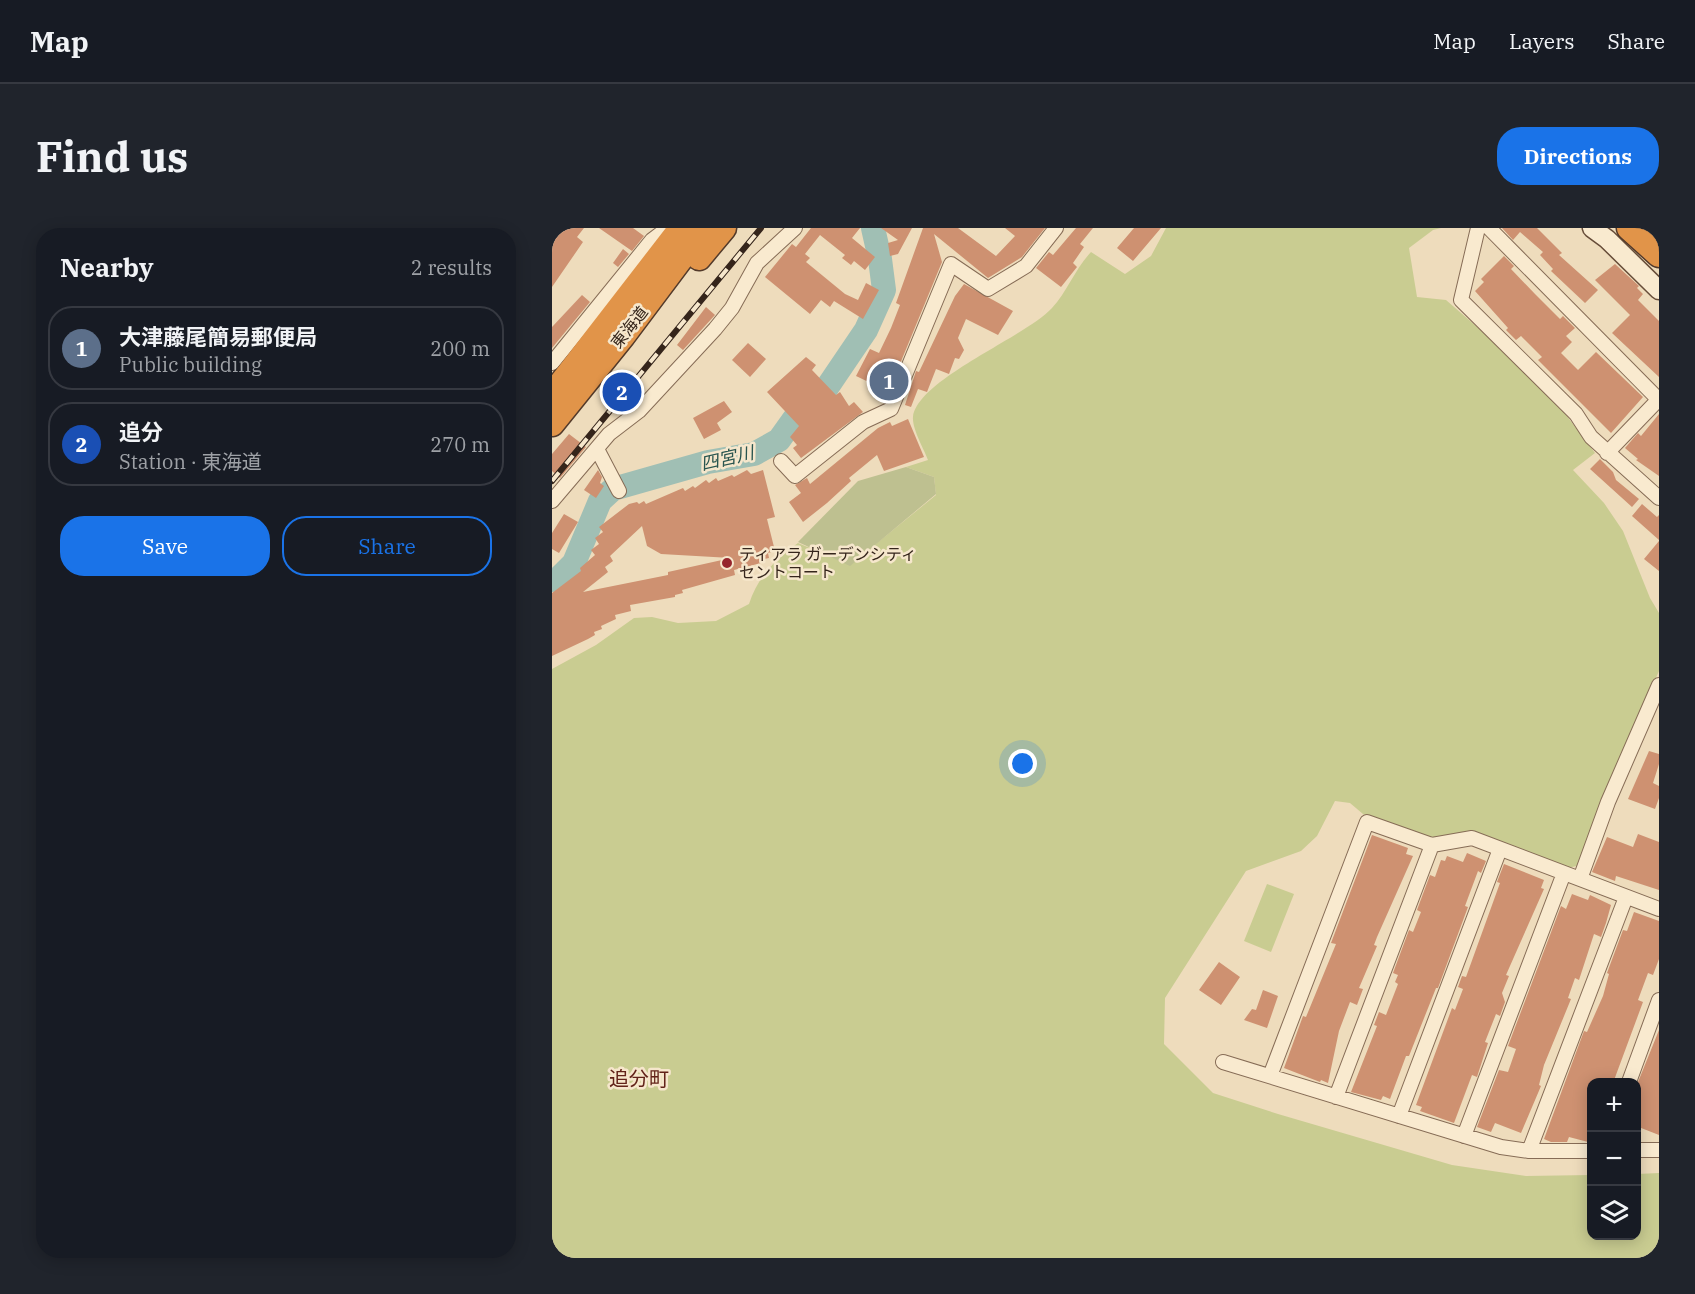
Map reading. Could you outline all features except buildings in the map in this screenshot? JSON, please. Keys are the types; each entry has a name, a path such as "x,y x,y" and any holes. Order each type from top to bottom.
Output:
{"highway":[{"name":"東海道","path":"552,395 681,228"},
{"name":"東海道","path":"552,424 623,336 704,228"},
{"path":"623,336 673,288 724,228"},
{"path":"1629,228 1659,255"}],"street":[{"path":"552,363 652,240 668,228"},
{"path":"552,501 609,434 639,411 715,329 732,308 757,263 795,228"},
{"path":"781,461 795,476 863,423 891,409 951,264 988,289 1026,266 1056,228"},
{"path":"1478,228 1461,300 1576,414 1591,437 1659,498"},
{"path":"1489,228 1659,400 1607,453"},
{"path":"1592,228 1607,239 1659,290"},
{"path":"597,449 617,487"},
{"path":"1580,879 1608,802 1659,685"},
{"path":"1270,1076 1367,822 1432,845 1472,838 1659,909"},
{"path":"1336,1096 1432,845"},
{"path":"1399,1116 1500,849"},
{"path":"1464,1136 1564,873"},
{"path":"1529,1151 1626,897"},
{"path":"1631,1078 1659,1000"},
{"path":"1223,1062 1500,1147 1529,1151 1587,1151"},
{"path":"1641,1150 1659,1150"}],"green space":[{"path":"1166,228 1441,228 1433,230 1409,248 1417,297 1446,300 1522,366 1557,403 1595,453 1573,470 1604,503 1623,531 1650,598 1659,613 1659,671 1606,789 1577,866 1562,869 1485,838 1430,840 1363,814 1350,803 1335,801 1317,836 1301,851 1246,871 1165,998 1164,1044 1213,1093 1278,1114 1452,1165 1526,1176 1587,1175 1587,1240 1641,1240 1641,1174 1659,1173 1659,1258 552,1258 552,669 596,645 634,618 652,617 678,623 716,621 749,604 757,585 768,569 798,543 850,565 936,495 934,477 906,467 928,460 916,433 913,417 919,403 933,388 1038,320 1052,308 1091,252 1125,274 1151,256"},
{"path":"906,467 934,477 936,494 850,566 798,542 858,481"},
{"path":"1267,884 1294,894 1271,952 1244,941"}],"waterway":[{"name":"四宮川","path":"552,580 558,579 574,563 600,501 613,489 708,462 754,454 779,440 794,419 824,392 866,330 884,290 873,228"}],"railway":[{"path":"552,481 761,228"}],"place":[{"name":"大津藤尾簡易郵便局","path":"889,381"},
{"name":"追分","path":"622,392"},
{"name":"ティアラ ガーデンシティ セントコート","path":"727,563"}],"district":[{"name":"追分町","path":"639,1078"}]}
